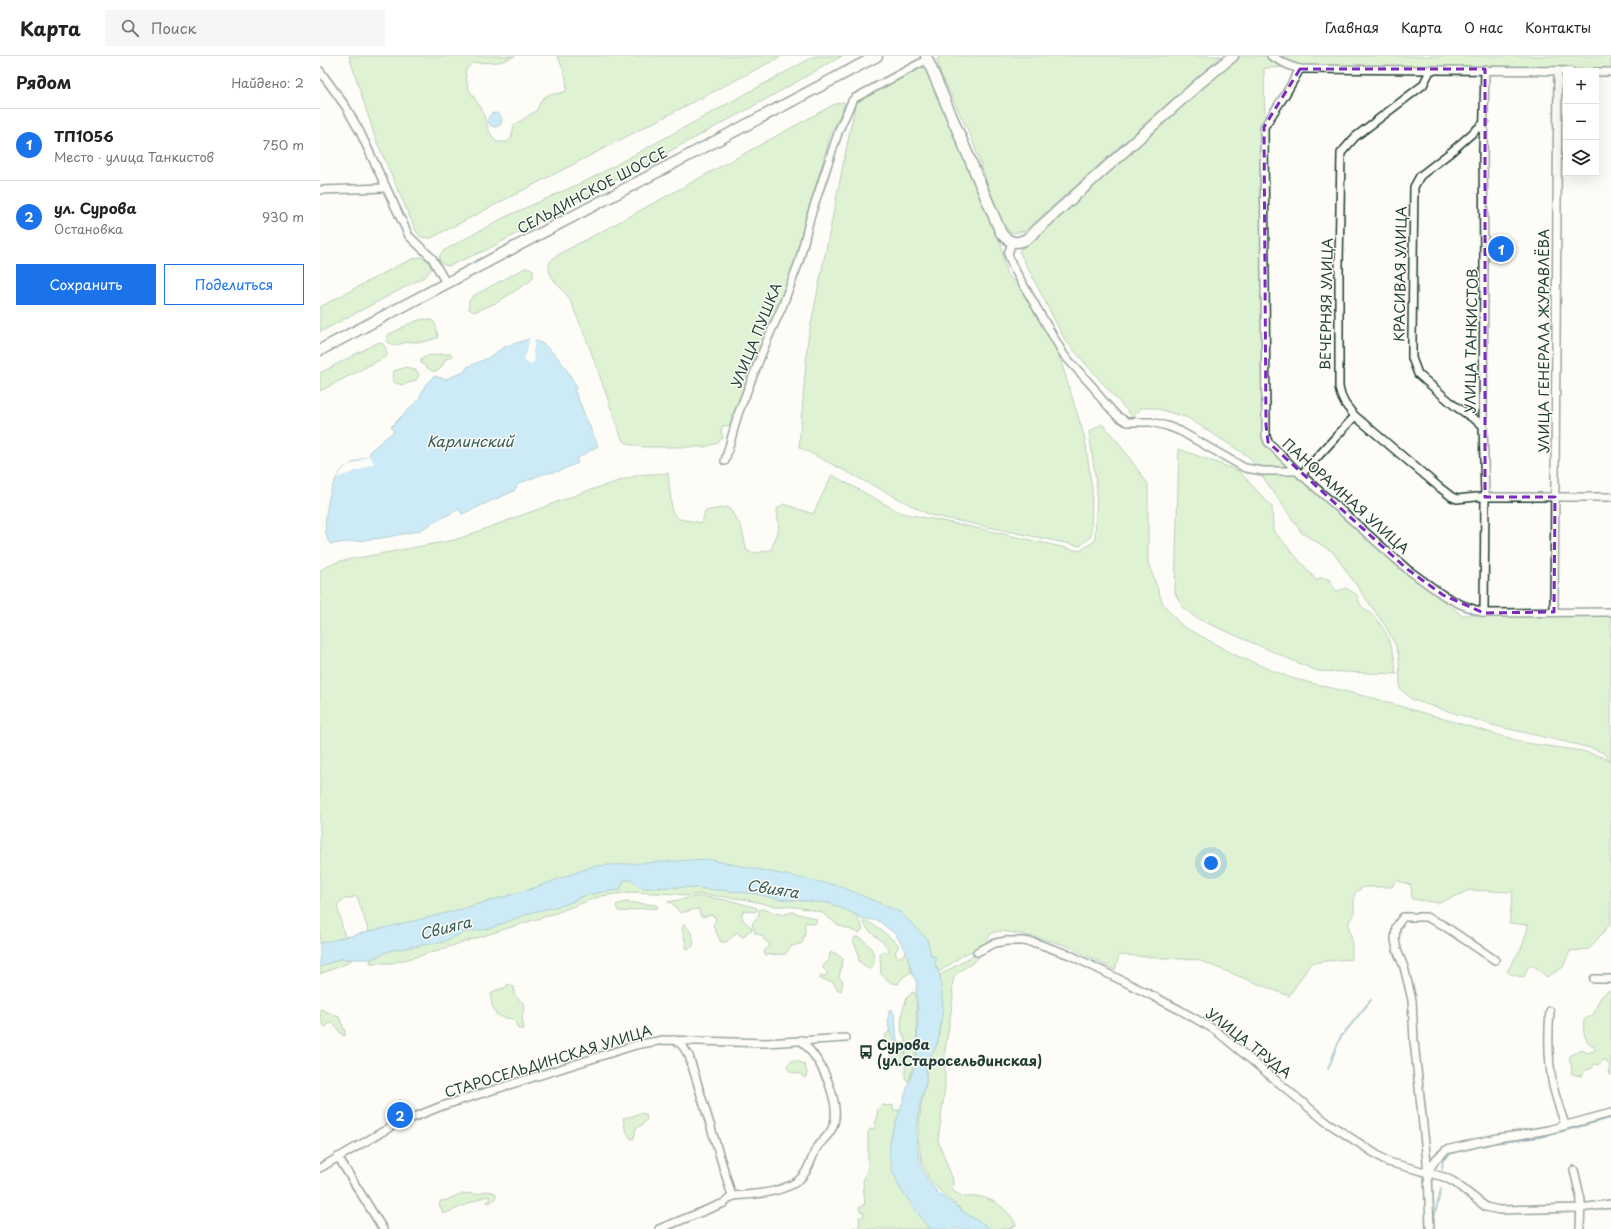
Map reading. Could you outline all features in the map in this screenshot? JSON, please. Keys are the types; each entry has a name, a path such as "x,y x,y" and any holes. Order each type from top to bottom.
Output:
{"main road":[{"name":"СЕЛЬДИНСКОЕ ШОССЕ","path":"320,350 877,56"},
{"path":"927,58 998,225 1004,236 1012,242 1022,242 1232,56"}],"street":[{"path":"1271,56 1290,66 1300,69 1485,69 1563,71"},
{"name":"УЛИЦА ПУШКА","path":"725,461 740,408 799,262 810,218 839,130 852,101 927,58"},
{"name":"ПАНОРАМНАЯ УЛИЦА","path":"1300,69 1264,127 1266,436 1272,447 1408,570 1443,595 1460,604 1484,613 1611,612"},
{"name":"ВЕЧЕРНЯЯ УЛИЦА","path":"1431,69 1423,85 1354,137 1341,153 1339,266 1339,387 1341,398 1344,405 1355,416 1439,488 1457,499 1467,497 1611,497"},
{"name":"УЛИЦА ТАНКИСТОВ","path":"1484,613 1485,497 1483,425 1485,69"},
{"path":"320,71 346,107 360,132 409,236 432,258 446,283"},
{"name":"УЛИЦА ГЕНЕРАЛА ЖУРАВЛЁВА","path":"1554,612 1558,71"},
{"path":"1599,72 1611,72"},
{"name":"КРАСИВАЯ УЛИЦА","path":"1483,425 1455,406 1418,374 1412,358 1412,337 1414,187 1420,176 1451,152 1484,122"},
{"path":"320,190 386,188"},
{"path":"1012,242 1008,254 1013,267 1064,354 1116,415 1127,422 1151,422 1180,430 1245,468 1263,471 1299,473 1355,416"},
{"path":"1430,1229 1428,1172 1414,1041 1412,1000 1404,967 1397,950 1395,939 1396,927 1404,916 1426,917 1443,925 1495,960"},
{"name":"УЛИЦА ТРУДА","path":"977,952 995,943 1023,941 1054,949 1180,1010 1209,1026 1246,1054 1325,1121 1388,1162 1428,1172 1454,1182 1486,1207 1499,1210 1580,1208"},
{"path":"1594,979 1611,979"},
{"path":"1550,1011 1550,1073 1553,1088 1565,1125"},
{"name":"СТАРОСЕЛЬДИНСКАЯ УЛИЦА","path":"320,1168 394,1125 442,1106 636,1045 672,1039 766,1043 846,1038"},
{"path":"672,1039 682,1045 689,1056 732,1196"},
{"path":"660,1229 724,1203 732,1196 767,1192 791,1184 798,1180 808,1170 816,1150 833,1127 835,1110 834,1101 827,1080 816,1057 801,1040"},
{"path":"1428,1172 1436,1159 1446,1150 1482,1141 1534,1133 1611,1113"},
{"path":"338,1157 383,1229"},
{"path":"1574,1170 1581,1200 1580,1229"},
{"path":"1580,1208 1611,1204"}],"highlighted area":[{"path":"1300,69 1485,69 1485,497 1555,497 1554,612 1484,613 1443,595 1407,569 1268,442 1266,425 1264,127"}],"green space":[{"path":"349,56 515,56 500,62 472,63 465,71 468,88 482,110 489,131 496,142 507,142 511,139 514,125 536,111 542,99 548,95 566,91 566,78 557,56 782,56 431,238 421,237 416,231 376,140"},
{"path":"815,56 842,56 752,107 488,249 449,266 439,261 440,255 443,251 503,218 590,179"},
{"path":"940,56 1221,56 1025,231 1012,233 1001,224 972,139 940,72 937,59"},
{"path":"1239,56 1611,56 1611,69 1334,66 1264,68 1270,446 1297,474 1461,615 1611,614 1611,760 1602,752 1591,748 1492,725 1413,700 1400,689 1399,656 1395,644 1386,627 1333,552 1302,533 1249,457 1188,418 1155,408 1139,408 1139,411 1135,413 1135,420 1065,340 1019,251 1132,152 1132,155 1134,150 1190,97"},
{"path":"926,63 999,231 1006,273 1025,292 1058,352 1085,439 1092,489 1091,536 1080,546 930,515 799,447 808,339 856,101"},
{"path":"842,102 845,103 844,107 831,133 802,234 798,261 732,425 723,426 721,430 723,438 717,443 705,447 643,447 628,444 622,439 593,356 571,302 550,274 549,266 551,261 561,253 833,105"},
{"path":"421,257 427,260 432,268 426,276 320,332 320,307 399,265"},
{"path":"525,268 530,268 533,270 533,277 530,281 496,303 474,312 469,309 469,301 473,296"},
{"path":"424,319 431,320 435,323 438,336 437,338 423,342 407,342 393,346 386,341 388,335"},
{"path":"379,342 383,344 387,352 387,356 320,391 320,373"},
{"path":"451,354 452,357 446,359 437,371 432,371 421,363 421,360 425,357"},
{"path":"407,367 417,371 419,375 416,380 403,385 395,383 393,379 394,371"},
{"path":"1102,424 1117,441 1148,484 1148,562 1163,604 1181,625 1235,655 1291,678 1376,699 1526,743 1582,751 1608,759 1611,762 1611,923 1589,949 1570,951 1563,967 1547,977 1534,966 1528,966 1524,977 1512,975 1507,971 1522,947 1529,925 1509,923 1513,892 1470,890 1439,903 1412,899 1411,885 1396,880 1392,887 1364,887 1357,891 1354,895 1354,914 1349,922 1352,942 1352,959 1311,963 1289,996 1198,960 1119,955 1115,970 1068,946 1044,939 1003,931 994,932 990,935 985,945 965,954 939,972 931,955 927,939 900,912 594,866 531,889 447,913 369,932 357,896 343,900 337,905 345,938 320,943 320,571 327,566 341,561 455,540 587,491 638,475 668,473 672,512 679,519 702,523 705,511 728,507 741,526 747,551 757,553 771,550 779,529 777,509 784,504 813,514 832,475 901,513 1080,551 1095,541 1097,489 1089,432"},
{"path":"1179,449 1239,471 1272,507 1273,530 1317,581 1319,578 1329,579 1335,590 1338,591 1346,588 1357,595 1360,604 1379,623 1387,636 1393,651 1395,672 1397,674 1317,671 1198,619 1183,608 1175,593"},
{"path":"624,880 632,880 639,887 646,888 683,887 753,893 778,899 828,903 857,916 863,930 859,933 838,925 821,912 802,908 774,906 743,899 699,894 688,896 677,894 631,892 601,896 553,914 419,956 392,963 370,963 371,959 392,950 443,942 465,932 488,929 533,912 567,904 583,896 620,890"},
{"path":"700,896 732,901 757,908 755,912 744,911 742,913 743,920 751,927 752,930 747,932 744,937 737,932 726,942 721,942 713,925 716,920 715,917 711,915 701,917 699,910 697,909 680,913 672,903 668,902"},
{"path":"625,902 656,905 658,908 618,911 616,905"},
{"path":"761,909 783,915 792,912 816,919 816,923 805,923 805,933 802,943 792,946 785,954 765,955 764,951 770,946 769,943 764,940 763,936 755,933 752,924 759,914 759,910"},
{"path":"865,920 881,930 898,944 898,948 895,952 897,957 901,957 905,953 907,954 911,972 902,978 898,984 891,983 881,974 880,954 883,951 888,952 889,950 883,942 867,929 863,921"},
{"path":"684,924 691,932 694,943 692,947 687,949 682,929"},
{"path":"857,937 866,942 874,954 871,969 859,961 858,952 854,943 854,938"},
{"path":"832,952 843,959 839,977 843,982 841,991 837,989 833,982 820,979 820,975 827,975 827,972 823,968 829,960 830,953"},
{"path":"974,955 979,955 979,957 958,972 954,977 952,986 953,998 945,1051 945,1087 938,1141 953,1180 952,1190 962,1196 976,1196 990,1200 999,1205 1008,1212 1016,1225 1010,1228 1011,1229 991,1229 965,1213 941,1192 929,1179 922,1163 918,1138 921,1105 926,1083 926,1066 938,1042 943,1007 940,975"},
{"path":"340,959 352,959 348,963 320,974 320,967"},
{"path":"508,984 514,987 514,995 523,1003 524,1007 522,1017 524,1029 518,1029 514,1019 497,1015 493,1008 491,994 496,990 505,988"},
{"path":"1611,990 1611,1076 1608,1073 1610,1066 1605,1059 1598,1065 1595,1064 1591,1069 1585,1070 1581,1076 1572,1074 1571,1063 1569,1062 1570,1056 1581,1050 1589,1053 1591,1051 1593,1052 1595,1049 1585,1037 1584,1020 1594,1014 1598,1003 1604,994"},
{"path":"913,992 916,994 916,1050 912,1072 908,1082 905,1078 906,1042 901,1029 902,1013 907,997"},
{"path":"320,1009 339,1017 345,1031 345,1036 342,1035 333,1023 328,1024 326,1027 324,1026 321,1019"},
{"path":"889,1031 904,1051 904,1058 900,1062 895,1062 892,1058 892,1052 884,1045 886,1034"},
{"path":"792,1061 797,1061 804,1064 807,1072 806,1077 804,1078 800,1074 789,1070 787,1065"},
{"path":"883,1105 893,1105 893,1110 900,1110 891,1137 900,1188 927,1226 931,1229 853,1229 853,1227 859,1227 859,1217 864,1217 864,1213 860,1211 859,1208 865,1205 863,1182 868,1167 868,1134 869,1130 875,1128 878,1109"},
{"path":"640,1113 646,1114 647,1119 642,1125 636,1128 634,1138 631,1139 625,1129 623,1118"},
{"path":"487,1191 496,1194 494,1199 489,1203 487,1203 490,1197 486,1196 446,1213 443,1213 439,1204 441,1201 459,1195 480,1194"}],"water":[{"path":"492,113 498,113 502,117 502,123 498,127 492,127 488,123 488,117"},
{"name":"Карлинский","path":"529,339 544,345 558,358 569,373 577,388 574,389 598,446 576,459 578,463 559,471 543,474 518,484 514,491 462,514 459,509 418,531 382,538 331,544 328,540 325,525 327,506 333,485 338,475 345,467 370,455 370,451 394,431 391,427 419,399 425,385 434,376 445,379 464,372 467,367 488,358 504,347"},
{"name":"Свияга","path":"707,859 840,886 900,912 927,939 931,955 934,956 936,960 935,966 940,975 943,1007 938,1042 926,1066 926,1083 920,1104 916,1137 920,1164 927,1179 938,1193 965,1213 991,1229 931,1229 927,1226 900,1188 893,1173 889,1153 891,1137 916,1062 918,1015 917,983 912,973 905,949 895,934 879,921 861,918 829,903 778,899 756,894 683,887 646,888 639,887 632,880 624,880 620,890 583,896 567,904 533,912 488,929 465,932 443,942 392,950 371,959 340,959 320,967 320,943 447,913 531,889 594,866"},
{"path":"892,1009 895,1017 897,1041 891,1036 889,1028 889,1011"}],"pier":[{"path":"529,339 535,339 533,353 535,359 534,362 530,364 525,362 524,358 527,352"},
{"path":"369,455 374,463 336,478 347,465 356,463"}],"waterway":[{"path":"1328,1069 1340,1038 1371,1000"},
{"path":"1442,1169 1443,1160 1452,1153 1494,1143 1541,1137 1611,1118"},
{"path":"1433,1222 1441,1189"}],"place":[{"name":"ТП1056","path":"1501,249"},
{"name":"Сурова (ул.Старосельдинская)","path":"866,1052"},
{"name":"ул. Сурова","path":"400,1115"}]}
